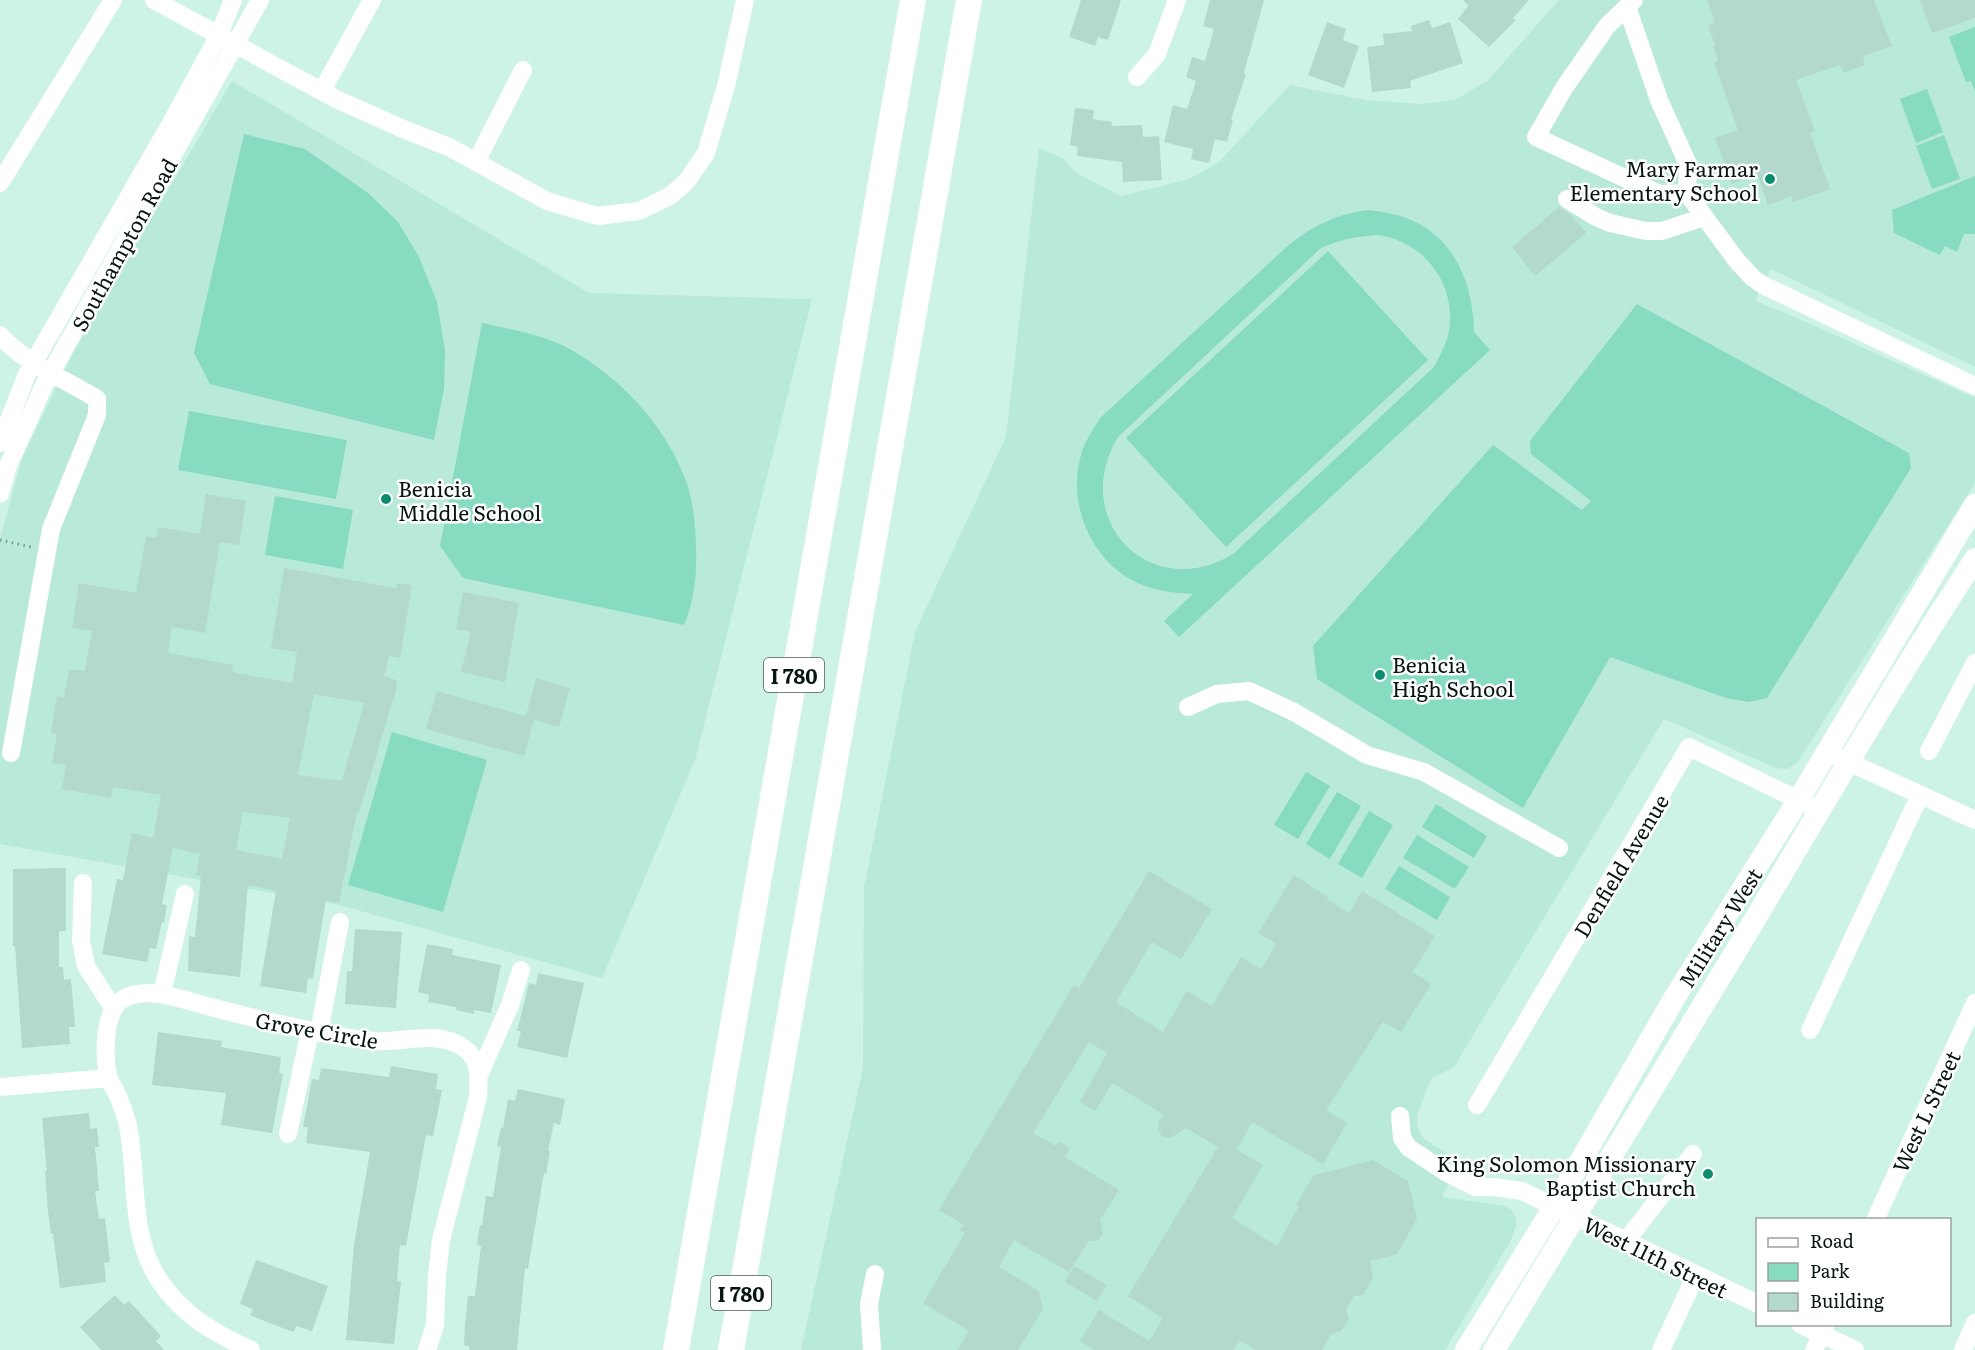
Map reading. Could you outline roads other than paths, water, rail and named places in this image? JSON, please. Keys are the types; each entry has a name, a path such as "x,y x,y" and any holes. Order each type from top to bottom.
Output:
{"highway":[{"name":"I 780","path":"675,1350 913,0"},
{"name":"I 780","path":"731,1350 968,5"},
{"path":"743,1350 750,1237"}],"main road":[{"name":"Military West","path":"1466,1350 1554,1207 1675,997 1827,752 1975,505"},
{"name":"Military West","path":"1494,1350 1745,936 1818,810 1975,559"}],"street":[{"path":"0,183 113,0"},
{"path":"154,0 322,91 408,131 449,147 547,201 597,216 639,211 670,196 687,181 706,153 726,86 745,0"},
{"name":"Southampton Road","path":"0,443 33,362 171,123 219,35 233,0"},
{"name":"Southampton Road","path":"0,494 8,466 51,373 157,182 237,45 260,0"},
{"path":"322,91 372,0"},
{"path":"1137,77 1157,54 1177,0"},
{"path":"1687,193 1659,194 1536,137 1564,88 1607,26 1633,2 1670,96 1688,164 1687,193 1737,261 1763,285 1975,386"},
{"path":"476,162 524,70"},
{"path":"1567,199 1596,218 1646,231 1662,231 1704,217"},
{"path":"0,335 9,346 33,362 97,399 97,415 51,529 11,753"},
{"path":"1929,751 1975,663"},
{"path":"1188,707 1216,694 1249,691 1294,712 1367,755 1424,772 1559,848"},
{"name":"Denfield Avenue","path":"1477,1105 1689,747 1818,810"},
{"path":"1827,752 1975,820"},
{"path":"1810,1030 1920,795"},
{"path":"83,883 81,941 87,966 113,1008 108,1028 106,1060 109,1078 122,1105 128,1128 139,1231 146,1258 170,1296 184,1312 225,1338 251,1350"},
{"path":"162,994 185,894"},
{"path":"288,1134 340,922"},
{"path":"427,1350 435,1325 436,1275 441,1240 478,1097 480,1073 510,1005 520,970"},
{"name":"Grove Circle","path":"113,1008 118,1002 133,994 162,994 314,1031 374,1041 440,1038 464,1047 472,1056 480,1073"},
{"name":"West L Street","path":"1876,1218 1975,1003"},
{"path":"0,1087 109,1078"},
{"name":"West 11th Street","path":"1400,1116 1402,1138 1409,1148 1448,1173 1475,1186 1522,1191 1756,1303"},
{"path":"1626,1241 1693,1154"},
{"path":"872,1350 869,1304 875,1274"},
{"path":"1661,1350 1696,1275"},
{"path":"1963,1350 1975,1323"},
{"path":"1803,1326 1820,1336 1855,1350"}],"place":[{"name":"Mary Farmar Elementary School","path":"1770,179"},
{"name":"Benicia Middle School","path":"386,499"},
{"name":"Benicia High School","path":"1380,675"},
{"name":"King Solomon Missionary Baptist Church","path":"1708,1174"}]}
